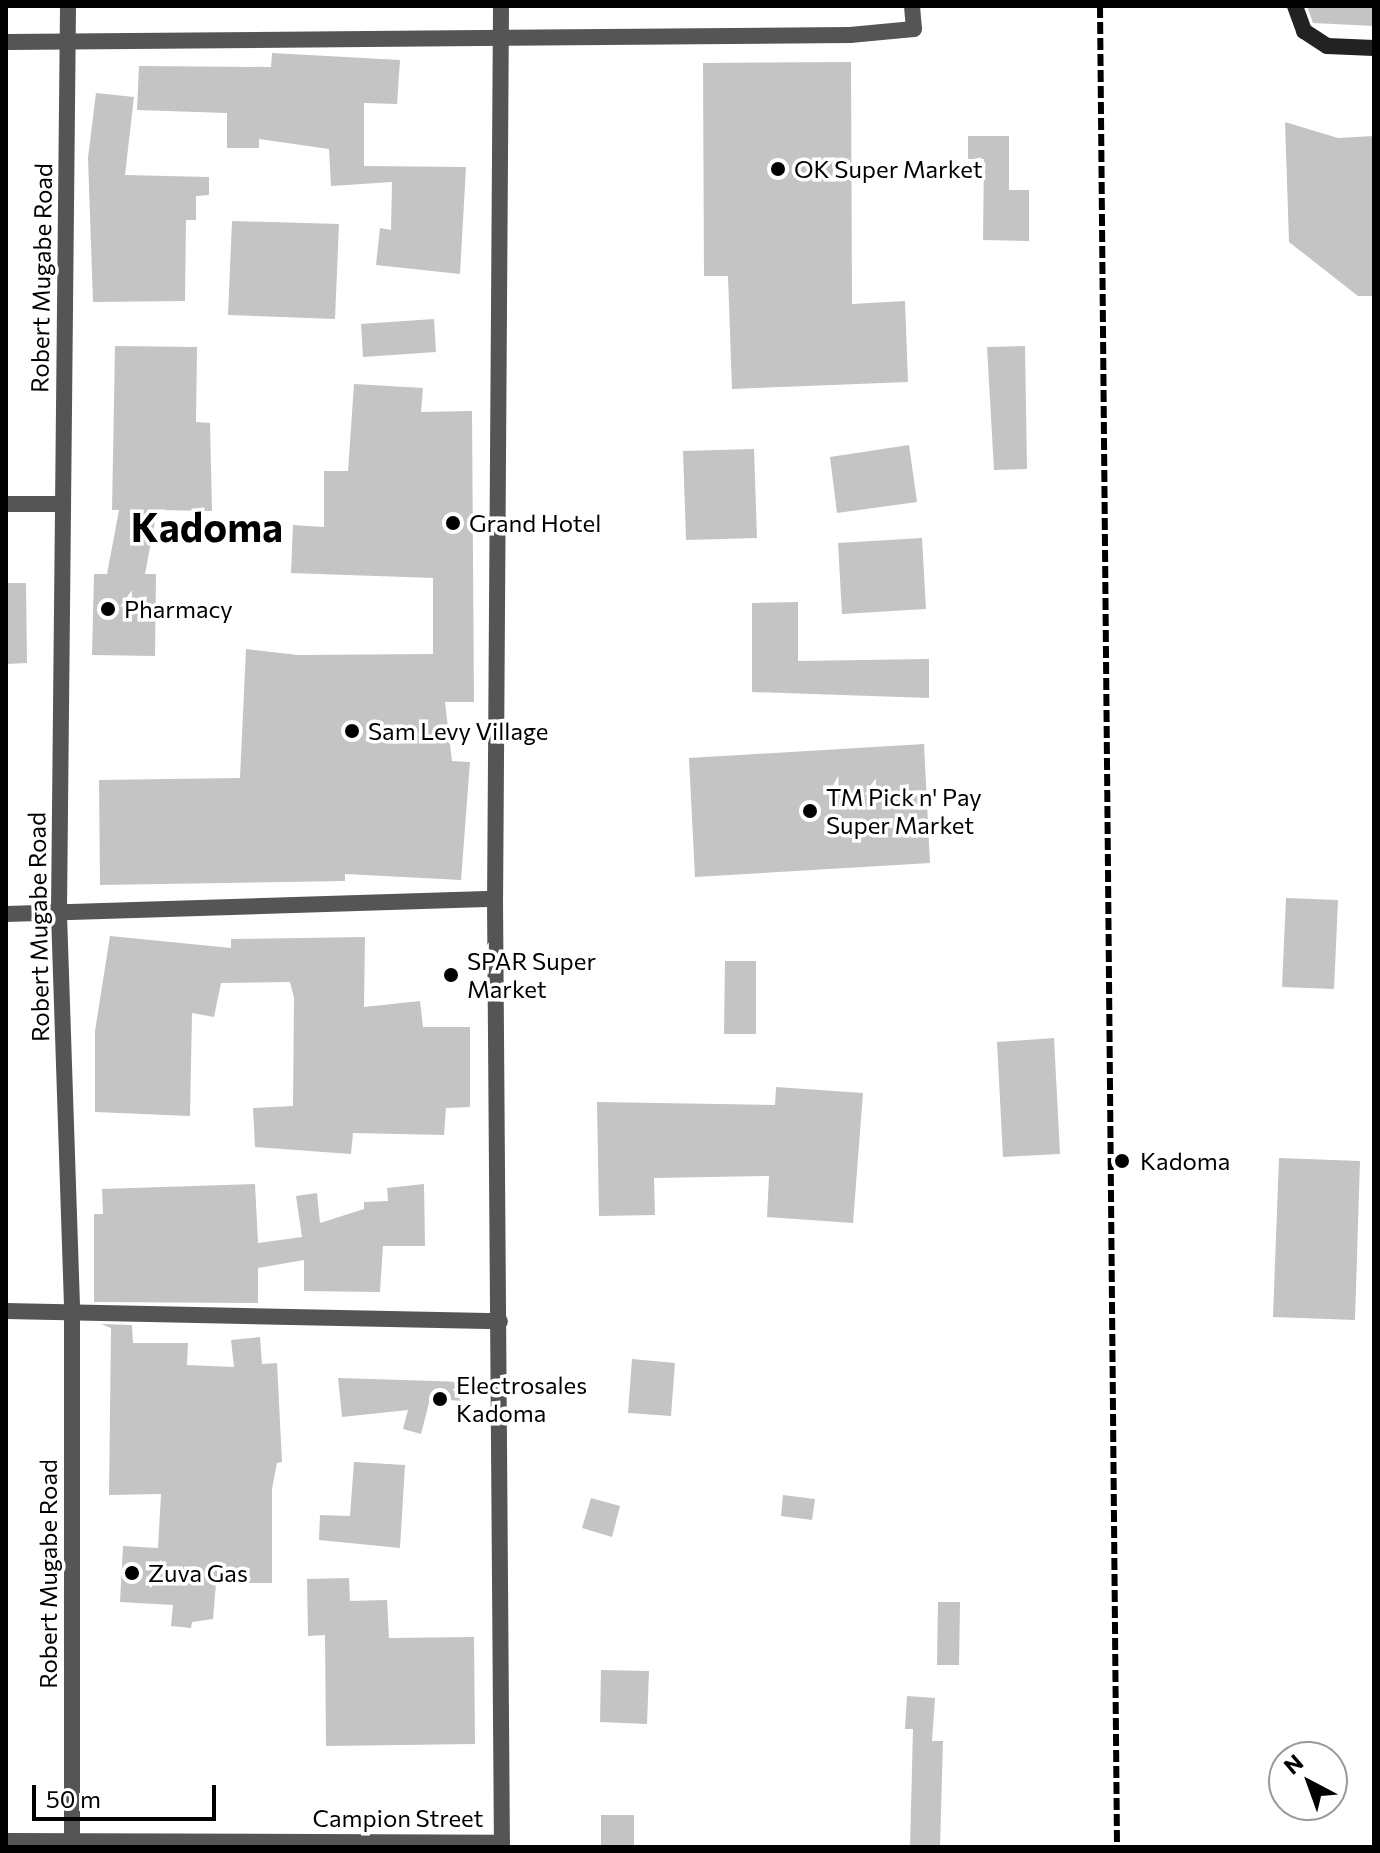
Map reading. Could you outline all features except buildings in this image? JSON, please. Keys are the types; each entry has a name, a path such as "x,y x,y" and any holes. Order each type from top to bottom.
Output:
{"main road":[{"path":"1295,6 1304,31 1327,46 1374,48"}],"street":[{"name":"Robert Mugabe Road","path":"68,6 59,914 72,1310 72,1843"},
{"path":"501,6 495,899 502,1845"},
{"path":"6,42 850,35 914,29 912,6"},
{"path":"6,504 61,504"},
{"path":"6,914 495,899"},
{"path":"6,1311 500,1321"},
{"name":"Campion Street","path":"6,1841 502,1845"}],"railway":[{"path":"1100,6 1117,1847"}],"place":[{"name":"OK Super Market","path":"778,169"},
{"name":"Grand Hotel","path":"453,523"},
{"name":"Pharmacy","path":"108,609"},
{"name":"Sam Levy Village","path":"352,731"},
{"name":"TM Pick n' Pay Super Market","path":"810,811"},
{"name":"SPAR Super Market","path":"451,975"},
{"name":"Kadoma","path":"1122,1161"},
{"name":"Electrosales Kadoma","path":"440,1399"},
{"name":"Zuva Gas","path":"132,1573"}],"district":[{"name":"Kadoma","path":"207,526"}]}
